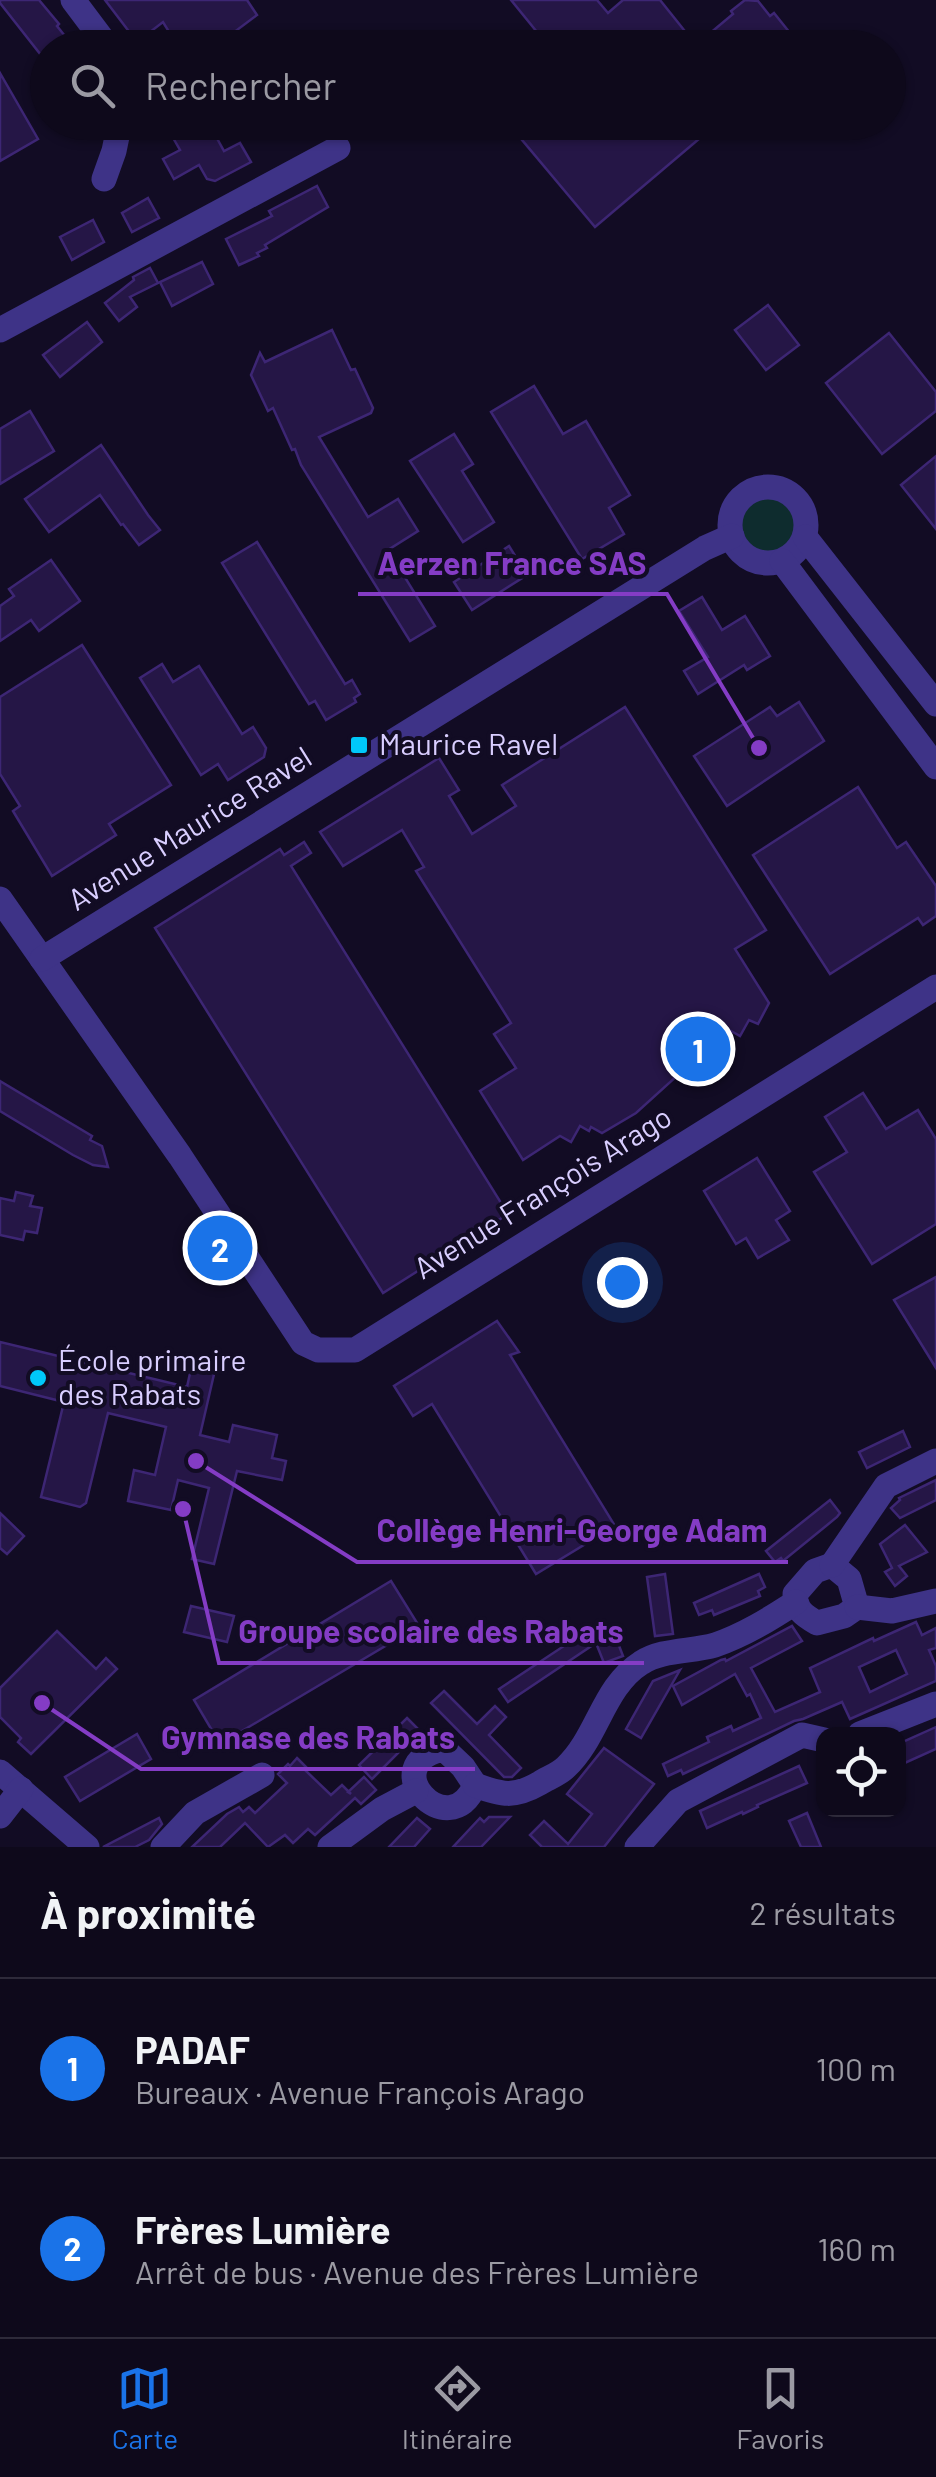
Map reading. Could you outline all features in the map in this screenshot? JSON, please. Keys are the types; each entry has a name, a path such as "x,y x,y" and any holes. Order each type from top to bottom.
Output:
{"street":[{"path":"73,0 95,30"},
{"path":"104,180 116,140"},
{"path":"0,330 338,148"},
{"path":"762,486 788,491 804,511 805,537 800,547 782,561 757,562 737,547 730,523 733,510 740,499 762,486"},
{"name":"Avenue Maurice Ravel","path":"42,959 688,559 732,536"},
{"path":"805,537 936,704"},
{"path":"782,561 936,767"},
{"path":"0,899 42,959"},
{"name":"Avenue François Arago","path":"42,959 180,1156 303,1342 318,1350 334,1351 354,1350 936,986"},
{"path":"936,1461 886,1486 832,1565 815,1571 795,1594 801,1614 816,1623 829,1622 857,1607 892,1610 936,1601"},
{"path":"832,1565 849,1579 857,1607"},
{"path":"475,1785 461,1806 441,1810 422,1801 414,1781 420,1762 433,1751 444,1749 475,1785 502,1795 525,1791 565,1768 588,1739 618,1682 642,1661 713,1645 757,1627 796,1602"},
{"path":"878,1727 936,1704"},
{"path":"637,1847 678,1801 802,1735 816,1738"},
{"path":"0,1772 87,1847"},
{"path":"163,1847 195,1813 262,1775"},
{"path":"0,1816 22,1790"},
{"path":"330,1847 382,1809 416,1791"}],"green space":[{"path":"768,497 788,505 796,525 788,545 768,553 748,545 740,525 748,505"}],"building":[{"path":"39,0 60,30 30,30 30,41 0,3"},
{"path":"105,0 247,0 257,15 237,30 168,30 163,22 153,30 128,30"},
{"path":"511,0 597,0 608,13 623,0 660,0 684,30 535,30"},
{"path":"745,0 758,1 770,16 774,13 788,30 714,30"},
{"path":"0,73 30,125 30,140 36,140 0,161"},
{"path":"174,140 218,140 224,151 240,143 251,162 215,181 207,179 199,165 174,179 163,159 180,150"},
{"path":"522,140 698,140 595,227"},
{"path":"317,186 328,207 265,245 267,248 257,253 259,256 239,265 226,239 272,216 269,211"},
{"path":"148,198 159,218 132,232 122,213"},
{"path":"93,220 104,242 72,260 60,237"},
{"path":"202,262 213,284 172,306 160,282"},
{"path":"150,268 158,283 130,297 137,307 119,321 105,303 133,277"},
{"path":"768,305 799,345 766,370 735,330"},
{"path":"87,322 102,342 60,377 43,355"},
{"path":"332,330 373,408 371,413 319,437 368,517 398,499 418,531 388,550 435,626 410,641 301,465 295,449 292,450 273,408 268,411 251,375 260,353 265,362"},
{"path":"889,333 936,392 936,411 882,454 826,383"},
{"path":"534,386 563,434 586,421 630,495 609,508 624,534 582,559 491,412"},
{"path":"30,411 54,451 0,484 0,429"},
{"path":"454,434 473,464 462,471 494,522 463,542 410,461"},
{"path":"101,445 160,530 139,545 100,495 49,532 25,499"},
{"path":"936,456 936,529 901,485"},
{"path":"257,542 345,684 352,680 360,694 354,698 356,702 326,720 315,701 309,704 222,563"},
{"path":"509,546 527,575 472,610 454,582"},
{"path":"51,560 80,601 39,631 31,620 0,641 0,606 14,596 9,589"},
{"path":"702,597 722,630 745,616 770,656 747,670 744,665 698,694 684,671 708,657 679,611"},
{"path":"82,645 171,785 109,824 116,835 52,876 13,811 20,806 0,774 0,697"},
{"path":"162,664 173,682 199,666 242,734 253,727 266,748 264,757 228,780 218,764 201,775 140,678"},
{"path":"799,702 824,741 727,806 694,756 770,707 777,716"},
{"path":"625,707 766,930 735,949 769,1003 758,1024 749,1020 740,1036 731,1031 722,1047 713,1042 704,1058 693,1052 678,1075 636,1113 602,1133 580,1126 571,1142 560,1136 523,1160 480,1091 516,1068 494,1034 511,1023 416,871 424,867 402,830 343,866 320,832 439,758 459,790 449,796 472,834 516,806 502,785"},
{"path":"858,787 897,848 906,842 936,886 936,916 923,925 918,918 830,974 753,855"},
{"path":"304,842 311,853 291,866 508,1214 383,1293 155,928 280,849 284,855"},
{"path":"0,1081 92,1136 90,1140 102,1146 108,1167 73,1155 0,1111"},
{"path":"863,1093 886,1129 918,1110 936,1139 936,1224 872,1264 814,1172 847,1152 825,1117"},
{"path":"757,1158 790,1211 776,1220 789,1240 758,1258 746,1238 736,1244 704,1191"},
{"path":"16,1192 33,1196 30,1206 42,1208 37,1233 25,1231 23,1240 0,1235 0,1198 14,1201"},
{"path":"936,1277 936,1368 894,1300"},
{"path":"497,1321 519,1352 510,1355 615,1526 536,1574 432,1404 413,1416 394,1386"},
{"path":"0,1342 187,1387 192,1364 215,1370 200,1435 229,1442 233,1425 277,1435 272,1458 286,1461 282,1480 237,1471 214,1564 192,1559 209,1488 178,1480 171,1510 128,1501 134,1470 155,1475 166,1427 108,1413 86,1503 80,1507 41,1497 64,1402 0,1386"},
{"path":"903,1431 910,1447 867,1468 859,1452"},
{"path":"936,1480 936,1500 900,1518 891,1508 899,1498"},
{"path":"830,1500 840,1513 837,1517 783,1561 781,1558 775,1562 766,1551"},
{"path":"0,1513 24,1536 7,1554 0,1548"},
{"path":"905,1525 927,1552 899,1566 907,1576 895,1586 885,1572 892,1568 880,1544"},
{"path":"665,1574 673,1634 655,1636 647,1577"},
{"path":"759,1574 765,1587 758,1591 760,1596 714,1615 712,1610 699,1615 694,1603"},
{"path":"391,1581 419,1626 220,1744 194,1700"},
{"path":"191,1606 234,1616 227,1642 184,1632"},
{"path":"605,1622 609,1631 613,1630 623,1656 604,1663 596,1643 508,1702 499,1689"},
{"path":"916,1622 922,1635 936,1628 936,1648 929,1650 936,1666 936,1681 850,1719 842,1702 683,1774 681,1770 668,1776 663,1764 709,1742 707,1737 761,1718 735,1674 682,1705 673,1686 792,1626 802,1641 751,1668 775,1712 820,1692 810,1668 873,1638 874,1641","holes":["896,1650 907,1674 870,1692 859,1667"]},
{"path":"57,1631 96,1669 106,1658 117,1669 31,1754 0,1717 0,1688"},
{"path":"680,1670 641,1738 626,1729 653,1681"},
{"path":"444,1691 477,1724 495,1706 506,1717 489,1735 521,1768 512,1777 504,1777 431,1703"},
{"path":"407,1718 420,1731 372,1779 359,1765"},
{"path":"936,1727 936,1749 906,1762 906,1740"},
{"path":"137,1734 151,1759 80,1801 65,1777"},
{"path":"604,1748 654,1784 604,1847 542,1847 530,1835 544,1821 568,1844 592,1814 567,1794"},
{"path":"297,1758 331,1795 342,1785 349,1792 364,1777 376,1790 361,1804 355,1798 315,1835 308,1829 293,1843 285,1835 268,1847 245,1823 220,1847 192,1847 239,1807 243,1812 249,1807 255,1813 287,1783 278,1774"},
{"path":"799,1766 807,1783 707,1828 700,1811"},
{"path":"807,1813 821,1847 801,1847 789,1821"},
{"path":"489,1817 510,1817 481,1847 453,1847 480,1818 484,1822"},
{"path":"159,1818 162,1824 149,1840 135,1847 103,1847"},
{"path":"417,1818 430,1829 414,1847 389,1847"}],"place":[{"name":"Maurice Ravel","path":"359,745"},
{"name":"Aerzen France SAS","path":"759,748"},
{"name":"PADAF","path":"698,1049"},
{"name":"Frères Lumière","path":"220,1248"},
{"name":"École primaire des Rabats","path":"38,1378"},
{"name":"Collège Henri-George Adam","path":"196,1461"},
{"name":"Groupe scolaire des Rabats","path":"183,1509"},
{"name":"Gymnase des Rabats","path":"42,1703"}]}
